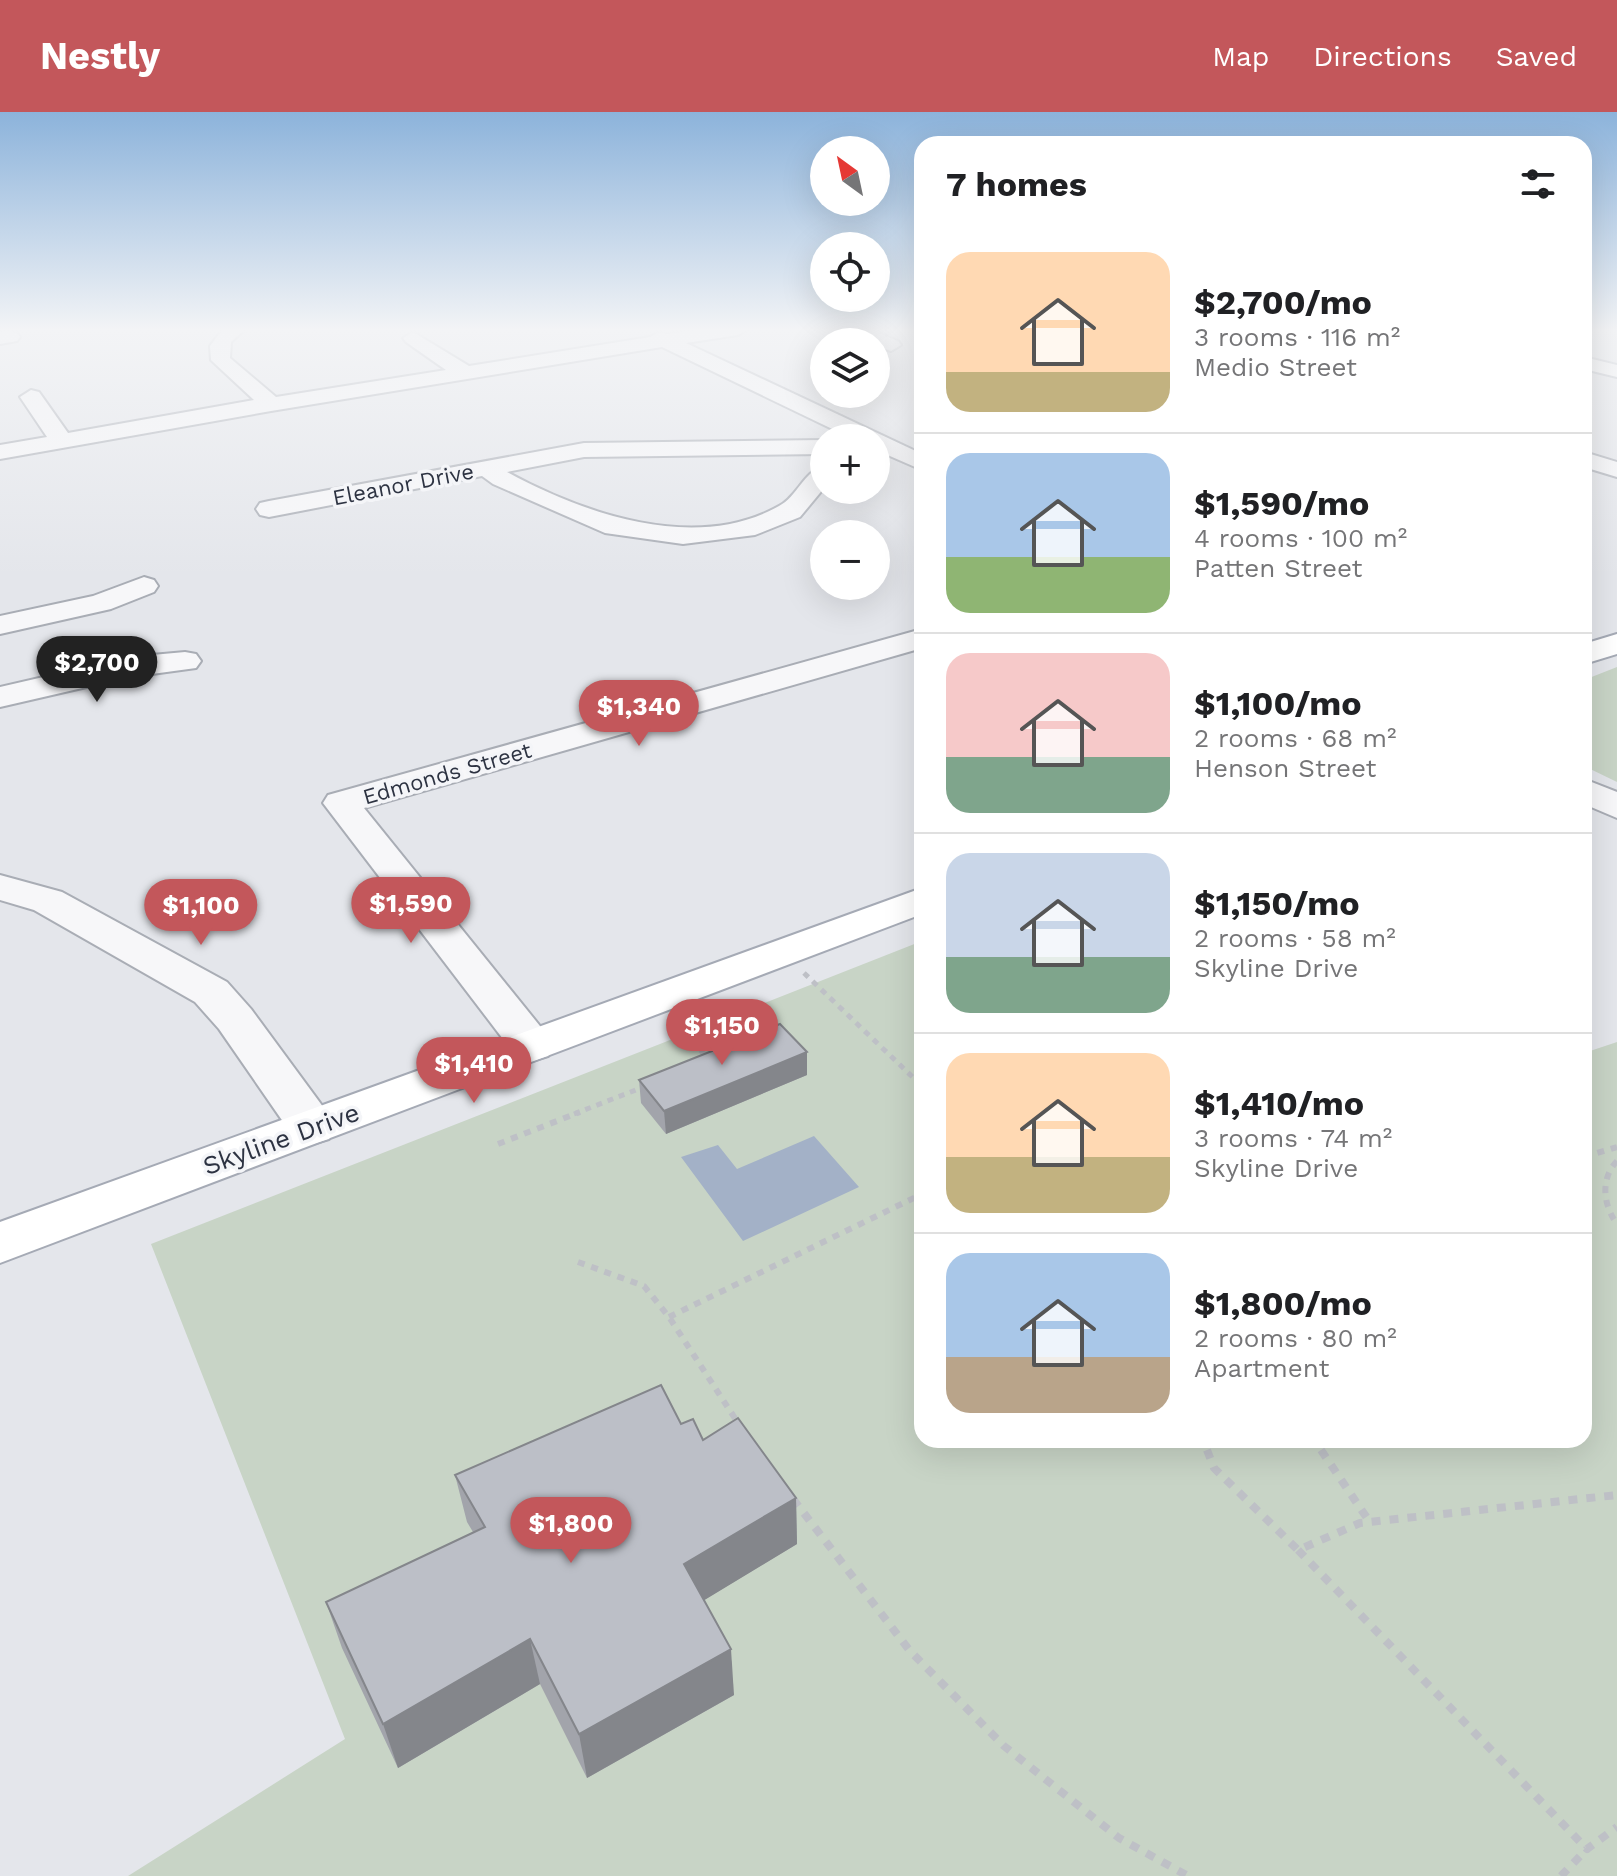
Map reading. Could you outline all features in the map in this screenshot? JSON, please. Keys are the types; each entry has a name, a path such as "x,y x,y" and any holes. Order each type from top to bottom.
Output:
{"main road":[{"path":"1592,652 1617,643"},
{"name":"Skyline Drive","path":"0,1243 914,903"}],"street":[{"path":"41,411 62,441"},
{"path":"0,452 230,411"},
{"path":"814,411 840,424"},
{"name":"Eleanor Drive","path":"269,509 584,450 810,447"},
{"path":"890,448 914,459"},
{"path":"1592,462 1617,470"},
{"path":"490,468 502,479 614,527 683,536 746,529 791,511 810,489"},
{"path":"0,625 101,603 144,586"},
{"name":"Edmonds Street","path":"532,1046 341,803 914,640"},
{"path":"0,697 130,667 185,661"},
{"path":"1592,794 1617,807"},
{"path":"0,887 48,901 211,992 235,1019 312,1127"}],"path":[{"path":"782,952 914,1078"},
{"path":"656,1000 710,1061 696,1067"},
{"path":"498,1144 654,1083"},
{"path":"1592,1155 1617,1147"},
{"path":"1617,1161 1610,1167 1605,1190 1612,1218 1617,1224"},
{"path":"669,1317 914,1198"},
{"path":"578,1262 644,1286 669,1317 747,1437"},
{"path":"1206,1448 1214,1468 1298,1550 1587,1849"},
{"path":"1320,1448 1335,1475 1370,1522"},
{"path":"785,1488 910,1651 1004,1746 1119,1838 1188,1876"},
{"path":"1298,1550 1360,1523 1617,1495"},
{"path":"1561,1876 1587,1849 1617,1827"}],"green space":[{"path":"1617,667 1617,782 1592,770 1592,677"},
{"path":"914,944 914,1448 1592,1448 1592,1050 1617,1042 1617,1876 128,1876 345,1739 151,1244"}],"water":[{"path":"814,1136 859,1187 743,1241 681,1157 718,1145 737,1169"}],"building":[{"path":"780,1024 807,1052 664,1111 639,1080"},
{"path":"661,1385 681,1424 693,1419 703,1440 738,1418 796,1498 684,1564 731,1649 579,1734 530,1639 383,1724 326,1602 485,1527 455,1475"}]}
